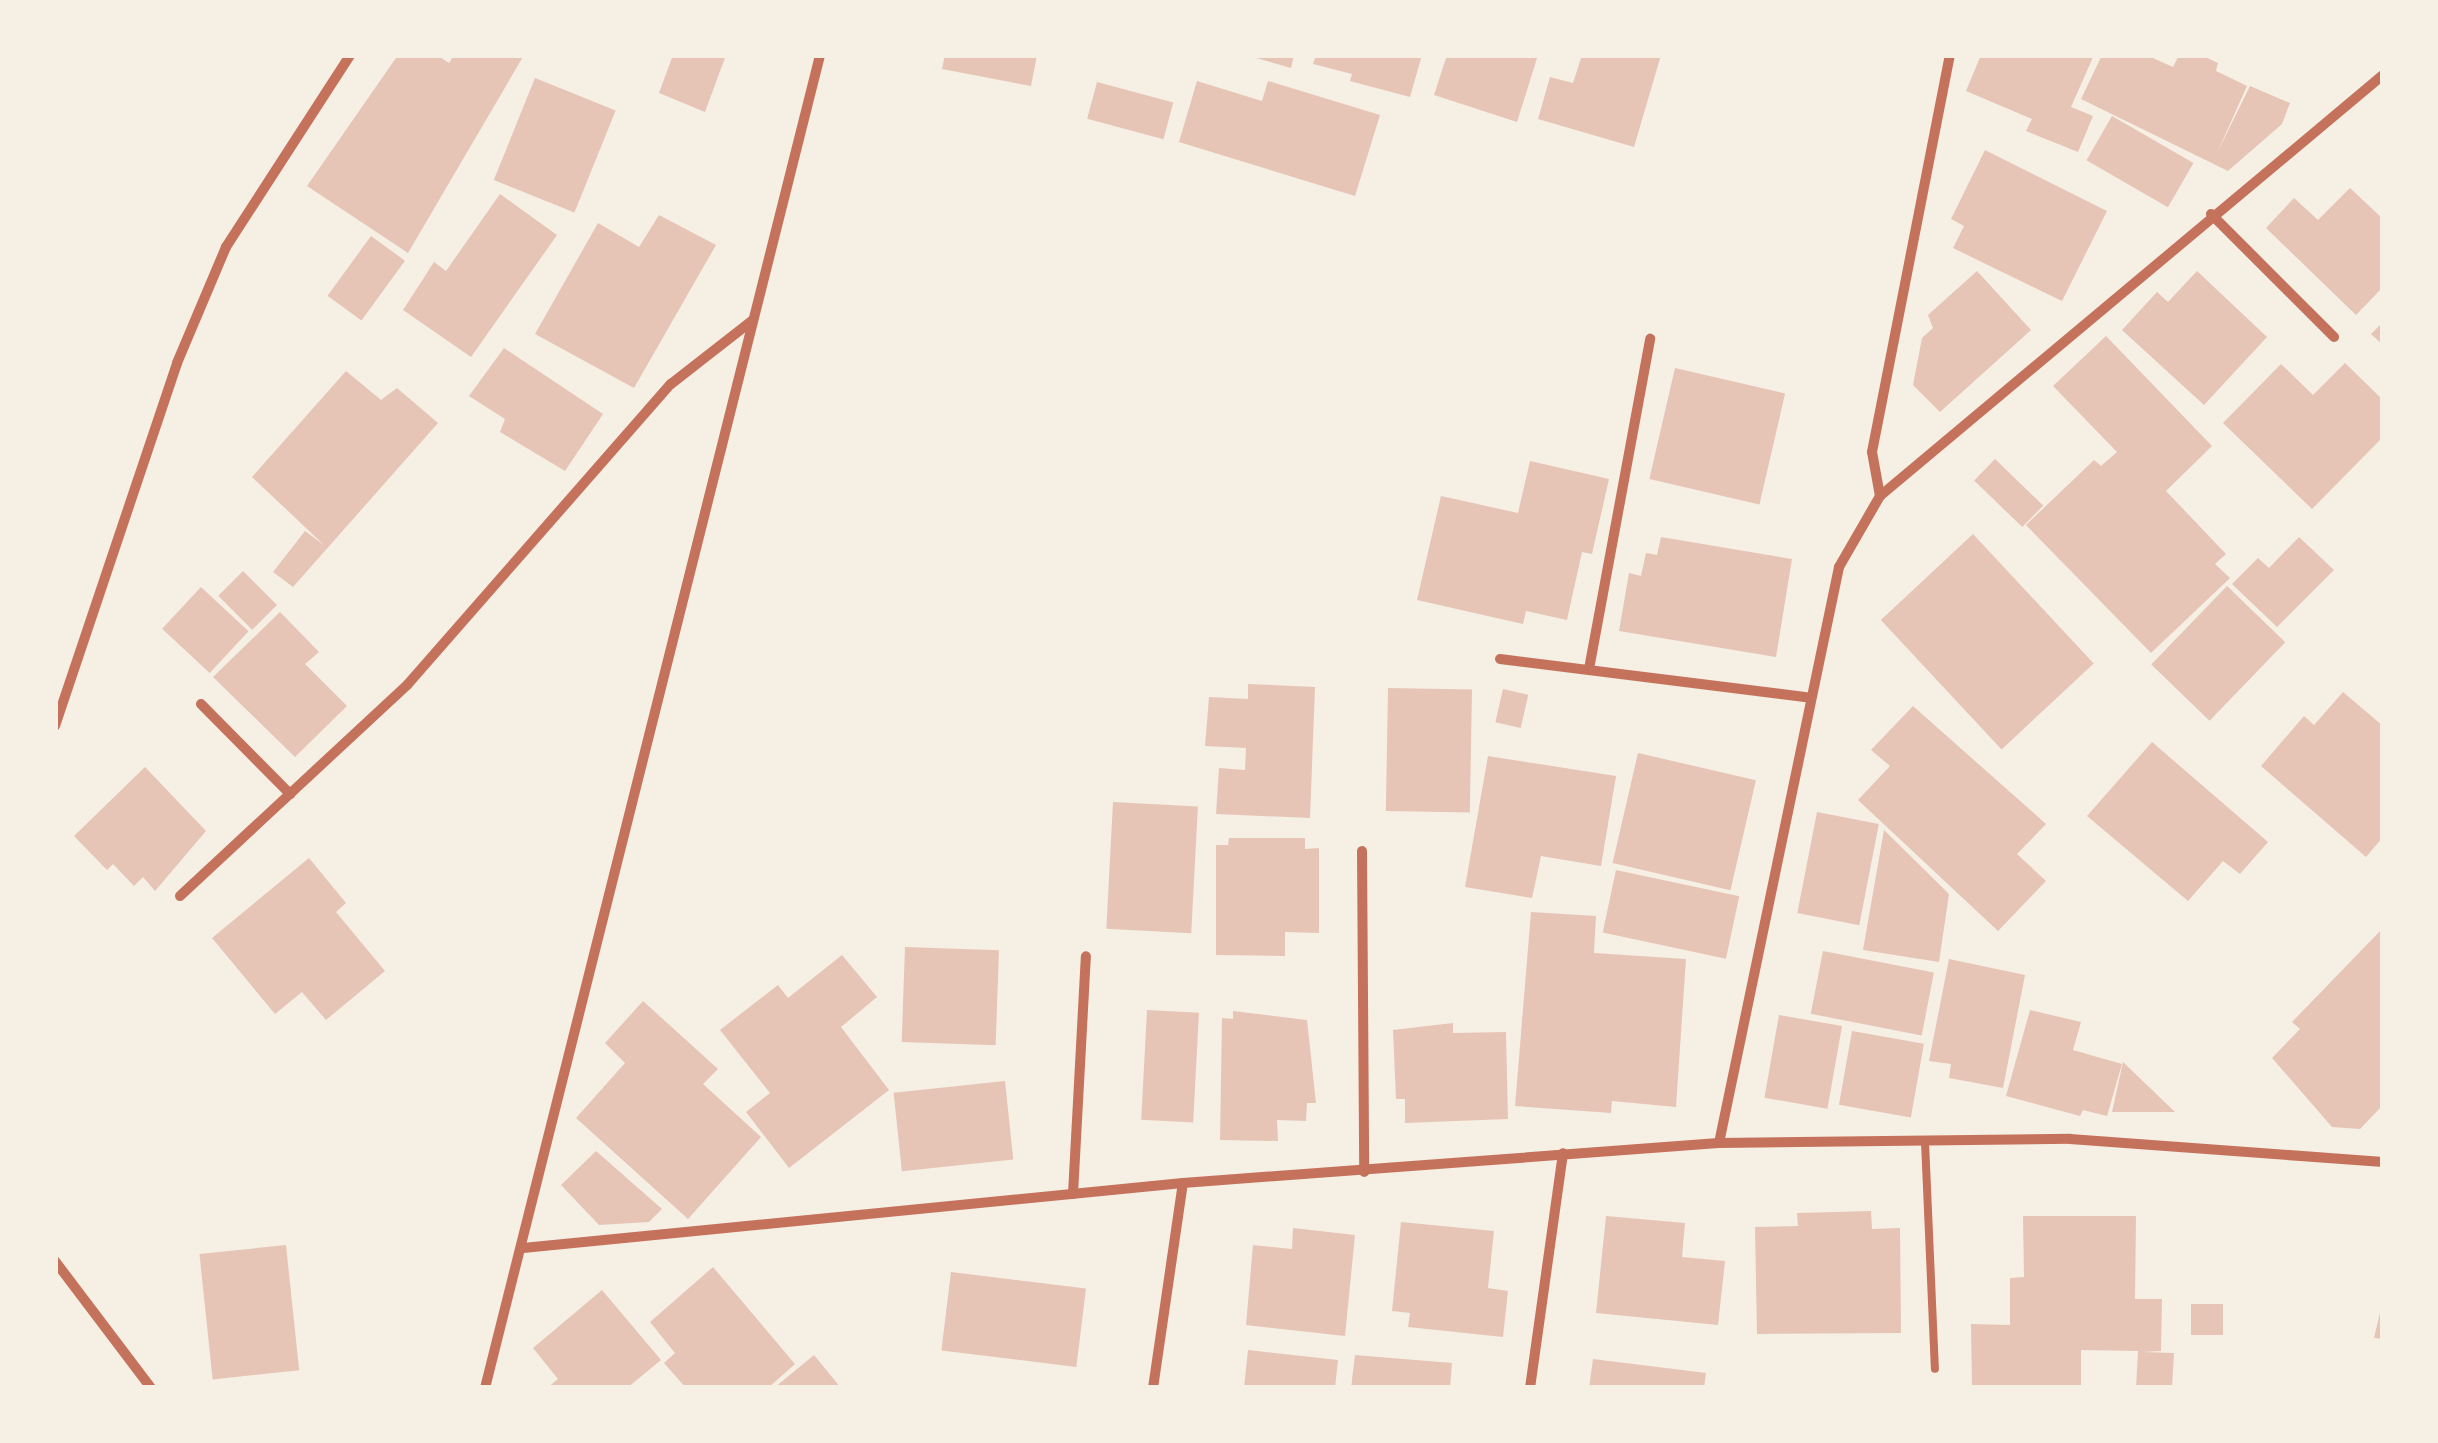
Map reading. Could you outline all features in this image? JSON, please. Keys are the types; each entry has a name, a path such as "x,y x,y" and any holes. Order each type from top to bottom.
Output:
{"street":[{"path":"55,726 177,364 226,247 350,55"},
{"path":"484,1388 820,55"},
{"path":"1880,496 1872,452 1950,55"},
{"path":"1718,1143 1807,696 1838,567 1880,496 2211,214 2383,75"},
{"path":"2211,214 2334,337"},
{"path":"180,896 408,684 671,384 754,319"},
{"path":"1590,669 1650,338"},
{"path":"1500,659 1807,696"},
{"path":"201,704 290,794"},
{"path":"1362,851 1364,1172"},
{"path":"1073,1194 1086,956"},
{"path":"522,1248 1183,1184 1718,1143 2070,1138 2383,1162"},
{"path":"1530,1388 1563,1153"},
{"path":"1154,1388 1183,1184"},
{"path":"55,1262 151,1388"}],"lane":[{"path":"1925,1142 1935,1369"}],"building":[{"path":"398,55 437,55 449,63 454,55 524,55 408,253 307,186"},
{"path":"673,55 726,55 705,112 659,93"},
{"path":"945,55 1037,55 1031,86 942,69"},
{"path":"1246,55 1294,55 1291,68"},
{"path":"1316,55 1422,55 1410,97 1350,81 1352,74 1313,64"},
{"path":"1447,55 1538,55 1517,122 1434,95"},
{"path":"1582,55 1661,55 1634,147 1538,119 1550,77 1573,83"},
{"path":"1981,55 2094,55 2071,107 2093,116 2078,152 2026,131 2032,119 1966,91"},
{"path":"2102,55 2146,55 2173,67 2179,55 2201,55 2218,63 2216,71 2247,86 2217,153 2250,86 2290,103 2282,124 2228,171 2081,99"},
{"path":"535,78 616,111 574,213 494,180"},
{"path":"1197,81 1262,101 1268,81 1380,115 1355,196 1179,142"},
{"path":"1097,82 1173,102 1163,139 1087,119"},
{"path":"2112,116 2193,163 2168,207 2086,160"},
{"path":"1985,150 2107,211 2062,301 1953,248 1964,226 1951,219"},
{"path":"2350,188 2383,219 2383,287 2356,315 2266,228 2294,198 2318,220"},
{"path":"500,194 557,235 471,357 403,310 434,262 446,271"},
{"path":"659,215 716,245 634,388 535,334 598,223 639,247"},
{"path":"371,236 405,261 361,321 328,296"},
{"path":"1977,271 2031,330 1940,412 1913,385 1922,338 1933,328 1928,315"},
{"path":"2197,271 2267,337 2204,405 2122,330 2157,292 2168,302"},
{"path":"2383,322 2383,345 2371,334"},
{"path":"2106,336 2212,446 2166,491 2226,554 2215,564 2230,578 2151,653 2026,525 2094,460 2101,466 2117,452 2053,386"},
{"path":"504,348 603,414 565,471 500,432 505,419 469,396"},
{"path":"2345,363 2383,400 2383,437 2312,509 2223,423 2281,364 2313,395"},
{"path":"1675,368 1785,393 1759,504 1649,479"},
{"path":"346,371 381,400 397,388 438,423 293,587 273,572 305,531 324,545 252,477"},
{"path":"1995,459 2043,506 2022,527 1974,481"},
{"path":"1530,461 1609,479 1592,554 1582,552 1567,620 1526,611 1523,624 1417,600 1441,496 1518,513"},
{"path":"1973,534 2094,663 2002,749 1881,620"},
{"path":"1661,537 1792,559 1776,657 1619,631 1629,573 1641,576 1646,553 1657,555"},
{"path":"2299,537 2334,570 2277,627 2232,584 2258,558 2269,568"},
{"path":"243,571 277,605 252,630 218,596"},
{"path":"2227,586 2285,642 2210,721 2151,664"},
{"path":"201,587 249,631 210,673 162,629"},
{"path":"280,612 319,652 305,664 347,706 295,757 213,677"},
{"path":"1248,684 1315,687 1310,818 1216,814 1219,768 1245,770 1246,748 1205,746 1209,697 1248,699"},
{"path":"1388,688 1472,689 1470,812 1386,811"},
{"path":"1503,689 1528,695 1521,728 1495,722"},
{"path":"2343,692 2383,726 2383,837 2366,857 2261,766 2304,716 2314,725"},
{"path":"1913,706 2046,824 2017,854 2046,881 1998,931 1858,800 1890,766 1871,750"},
{"path":"2152,742 2268,842 2240,874 2223,861 2188,901 2087,816"},
{"path":"1638,753 1756,780 1730,890 1613,863"},
{"path":"1488,756 1616,776 1601,866 1541,856 1532,898 1465,887"},
{"path":"145,767 206,831 155,891 143,877 134,886 113,864 107,870 74,836"},
{"path":"1113,802 1198,806 1191,933 1106,929"},
{"path":"1817,812 1879,824 1859,925 1797,913"},
{"path":"1884,830 1949,894 1939,962 1863,950"},
{"path":"1229,838 1305,838 1305,849 1319,848 1319,933 1285,932 1285,956 1216,955 1216,845 1228,845"},
{"path":"309,858 346,903 336,912 385,971 326,1020 302,992 275,1014 212,938"},
{"path":"1616,870 1739,896 1726,959 1603,933"},
{"path":"1531,912 1596,916 1594,953 1686,959 1676,1107 1612,1101 1611,1113 1515,1106"},
{"path":"2383,928 2383,1105 2360,1129 2332,1127 2272,1058 2300,1029 2292,1022"},
{"path":"905,947 999,950 996,1045 902,1042"},
{"path":"1823,951 1934,973 1922,1035 1811,1014"},
{"path":"842,955 877,997 841,1027 889,1090 789,1168 746,1112 770,1093 720,1030 778,985 788,998"},
{"path":"1949,959 2025,975 2003,1088 1949,1078 1951,1064 1929,1061"},
{"path":"643,1001 718,1069 703,1084 761,1137 688,1219 576,1118 625,1063 605,1043"},
{"path":"1147,1010 1199,1013 1193,1123 1141,1120"},
{"path":"2030,1010 2081,1022 2073,1050 2122,1064 2107,1116 2083,1110 2080,1116 2006,1096"},
{"path":"1233,1011 1307,1020 1316,1103 1307,1103 1306,1121 1277,1120 1278,1141 1220,1140 1222,1018 1233,1019"},
{"path":"1779,1015 1842,1026 1827,1109 1764,1098"},
{"path":"1453,1023 1453,1033 1506,1032 1508,1119 1405,1123 1405,1099 1396,1099 1393,1030"},
{"path":"1852,1031 1924,1044 1911,1118 1839,1105"},
{"path":"2123,1062 2175,1112 2112,1112"},
{"path":"1005,1081 1013,1160 902,1171 894,1093"},
{"path":"596,1151 662,1209 649,1222 599,1225 561,1185"},
{"path":"1871,1211 1872,1229 1900,1228 1901,1333 1757,1334 1755,1227 1798,1226 1797,1213"},
{"path":"1606,1216 1685,1223 1682,1257 1725,1261 1718,1325 1596,1313"},
{"path":"2023,1216 2136,1216 2135,1299 2162,1299 2161,1351 2142,1352 2174,1353 2172,1388 2136,1388 2138,1351 2081,1350 2081,1388 1972,1388 1971,1324 2010,1325 2010,1278 2024,1277"},
{"path":"1401,1222 1494,1231 1488,1288 1508,1291 1503,1337 1408,1327 1410,1313 1392,1311"},
{"path":"1293,1228 1355,1235 1345,1336 1246,1325 1253,1245 1292,1249"},
{"path":"286,1245 299,1370 213,1379 199,1254"},
{"path":"713,1267 795,1364 768,1388 686,1388 664,1363 675,1353 650,1322"},
{"path":"951,1272 1086,1289 1076,1367 941,1350"},
{"path":"602,1290 661,1360 627,1388 547,1388 558,1379 533,1348"},
{"path":"2383,1300 2383,1339 2374,1338"},
{"path":"2191,1304 2223,1304 2223,1335 2191,1335"},
{"path":"1248,1350 1338,1360 1335,1388 1244,1388"},
{"path":"814,1355 841,1388 774,1388"},
{"path":"1355,1355 1452,1363 1450,1388 1351,1388"},
{"path":"1593,1359 1706,1373 1704,1388 1589,1388"}]}
